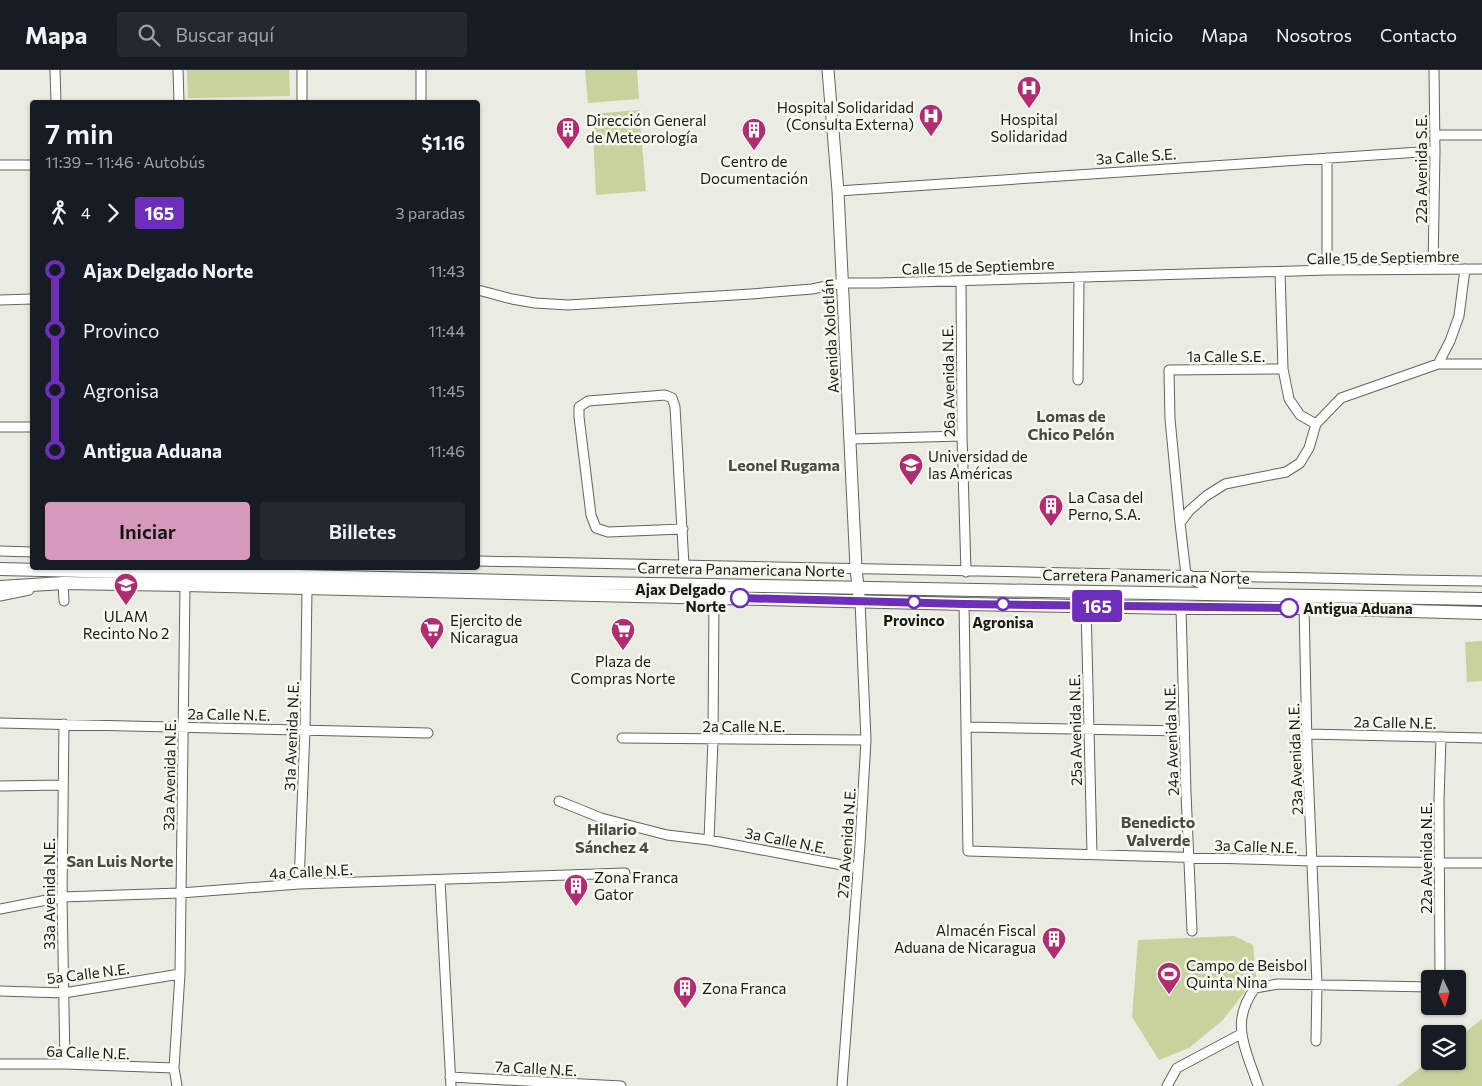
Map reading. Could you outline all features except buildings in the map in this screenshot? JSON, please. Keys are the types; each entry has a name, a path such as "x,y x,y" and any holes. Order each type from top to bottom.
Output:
{"highway":[{"name":"Carretera Panamericana Norte","path":"0,568 30,569"},
{"name":"Carretera Panamericana Norte","path":"65,570 261,576 858,587 1303,602 1482,613"},
{"path":"1186,575 1200,582 1225,587 1281,588 1303,602"},
{"name":"Carretera Panamericana Norte","path":"0,587 64,583 185,585 1181,608 1303,602 1482,599"}],"main road":[{"name":"Avenida Xolotlán","path":"828,70 838,191 856,570 860,601"}],"street":[{"path":"55,70 56,100"},
{"path":"178,70 179,100"},
{"path":"302,70 302,100"},
{"path":"420,70 421,100"},
{"name":"22a Avenida S.E.","path":"1433,269 1434,70"},
{"path":"1435,135 1482,135"},
{"name":"3a Calle S.E.","path":"838,191 1435,150"},
{"path":"1327,158 1327,270"},
{"path":"0,165 30,165"},
{"name":"Calle 15 de Septiembre","path":"480,290 527,302 568,305 812,289 842,282 961,281 1327,270 1482,269"},
{"path":"1438,364 1450,342 1459,316 1465,270"},
{"path":"1280,272 1283,369 1289,399 1300,415 1316,424"},
{"path":"1078,380 1079,277"},
{"name":"26a Avenida N.E.","path":"961,281 962,436 966,572"},
{"path":"0,300 30,299"},
{"path":"1186,575 1180,523 1190,511 1206,496 1225,484 1286,472 1300,463 1309,448 1316,424 1341,398 1438,364 1482,364"},
{"name":"1a Calle S.E.","path":"1180,523 1170,419 1169,370 1283,369"},
{"path":"683,529 608,532 596,528 591,514 579,406 588,401 597,400 666,395 672,398 675,407 683,529 684,564"},
{"path":"0,427 30,427"},
{"path":"851,439 962,436"},
{"path":"0,551 30,552"},
{"path":"480,561 1482,581"},
{"path":"245,570 261,576"},
{"path":"0,596 64,583 64,601"},
{"name":"32a Avenida N.E.","path":"177,1086 174,1068 180,974 185,585"},
{"name":"31a Avenida N.E.","path":"299,884 305,729 307,589"},
{"path":"710,840 714,598"},
{"name":"27a Avenida N.E.","path":"842,1086 866,740 860,601"},
{"name":"23a Avenida N.E.","path":"1303,602 1317,984 1316,1042"},
{"path":"964,604 966,727 1184,731"},
{"name":"25a Avenida N.E.","path":"1086,605 1092,854"},
{"name":"24a Avenida N.E.","path":"1181,608 1192,931"},
{"name":"2a Calle N.E.","path":"0,722 428,733"},
{"name":"33a Avenida N.E.","path":"64,724 62,897 65,1064"},
{"name":"3a Calle N.E.","path":"966,727 968,851 1312,862 1482,864"},
{"name":"2a Calle N.E.","path":"1307,734 1482,738"},
{"name":"22a Avenida N.E.","path":"1440,970 1439,800 1441,737"},
{"name":"2a Calle N.E.","path":"622,738 866,740"},
{"path":"0,786 63,785"},
{"name":"3a Calle N.E.","path":"559,801 601,818 667,835 710,840 858,868"},
{"name":"4a Calle N.E.","path":"0,909 62,897 180,893 299,884 625,873"},
{"path":"440,880 450,1082"},
{"name":"5a Calle N.E.","path":"0,991 64,993 180,974"},
{"path":"1258,1086 1241,1034 1240,1022 1248,998 1255,988 1278,984 1421,988"},
{"path":"1167,1086 1177,1068 1241,1034"},
{"name":"6a Calle N.E.","path":"0,1064 174,1068"},
{"name":"7a Calle N.E.","path":"450,1082 621,1086"}],"green space":[{"path":"187,70 289,70 290,96 188,98"},
{"path":"585,70 637,70 639,99 588,103"},
{"path":"639,110 646,191 596,195 592,114"},
{"path":"1482,641 1482,681 1467,682 1465,642"},
{"path":"1234,936 1253,945 1256,977 1223,1020 1189,1048 1159,1060 1132,1017 1138,940"},
{"path":"1482,1019 1482,1086 1397,1086 1421,1067 1421,1070 1466,1070 1466,1032"}],"bus line":[{"name":"165","path":"740,598 1181,608 1289,608"}],"place":[{"name":"Hospital Solidaridad","path":"1029,109"},
{"name":"Hospital Solidaridad (Consulta Externa)","path":"931,137"},
{"name":"Dirección General de Meteorología","path":"568,150"},
{"name":"Centro de Documentación","path":"754,151"},
{"name":"Universidad de las Américas","path":"911,486"},
{"name":"La Casa del Perno, S.A.","path":"1051,527"},
{"name":"Ajax Delgado Norte","path":"740,598"},
{"name":"Provinco","path":"914,602"},
{"name":"Agronisa","path":"1003,604"},
{"name":"ULAM Recinto No 2","path":"126,606"},
{"name":"Antigua Aduana","path":"1289,608"},
{"name":"Ejercito de Nicaragua","path":"432,650"},
{"name":"Plaza de Compras Norte","path":"623,651"},
{"name":"Zona Franca Gator","path":"576,907"},
{"name":"Almacén Fiscal Aduana de Nicaragua","path":"1054,960"},
{"name":"Campo de Beisbol Quinta Nina","path":"1169,995"},
{"name":"Zona Franca","path":"685,1009"}],"district":[{"name":"Lomas de Chico Pelón","path":"1071,424"},
{"name":"Leonel Rugama","path":"784,464"},
{"name":"Benedicto Valverde","path":"1158,830"},
{"name":"Hilario Sánchez 4","path":"612,837"},
{"name":"San Luis Norte","path":"120,860"}]}
